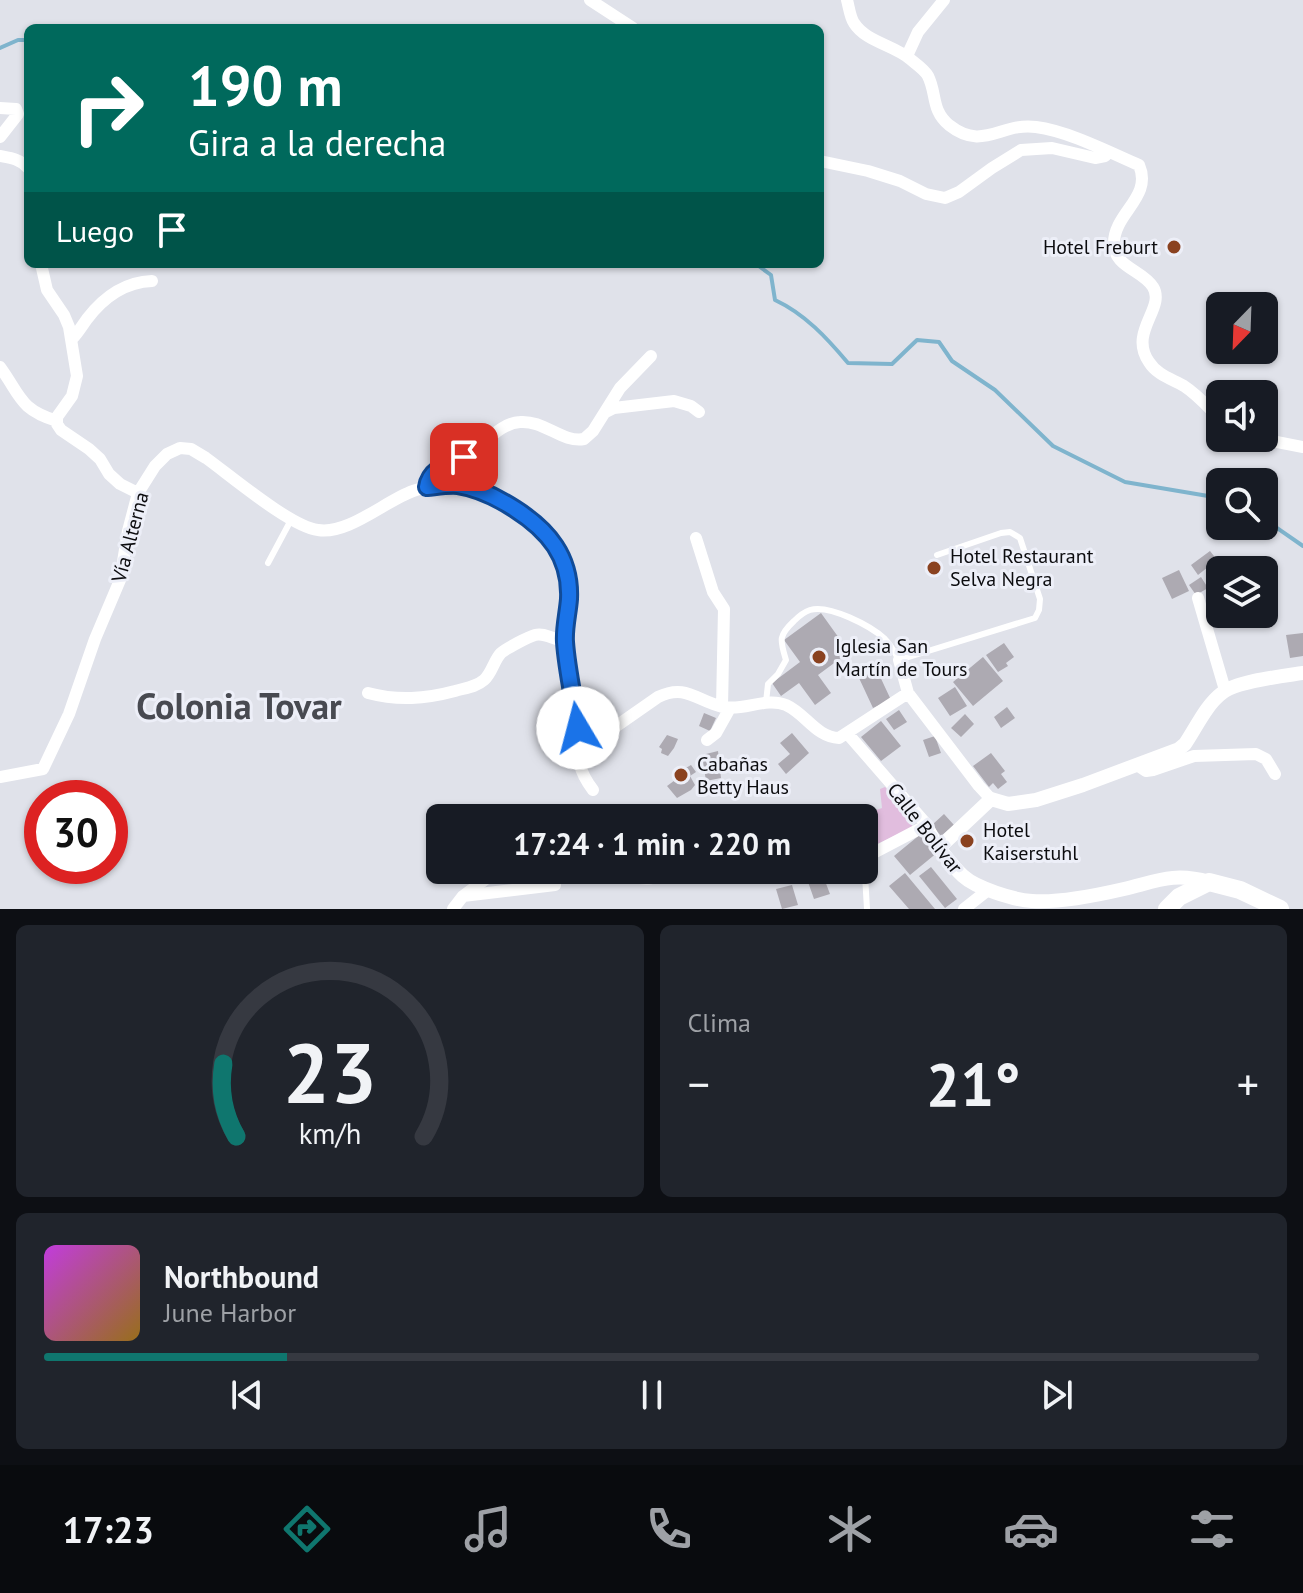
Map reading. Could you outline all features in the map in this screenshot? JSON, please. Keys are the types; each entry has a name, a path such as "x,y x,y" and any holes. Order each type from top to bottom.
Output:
{"main road":[{"path":"1167,909 1179,897 1209,882 1240,890 1280,909"}],"street":[{"path":"590,0 627,24"},
{"path":"847,0 853,21 861,31 907,56 927,74 938,114 968,136 985,138 1011,128 1035,127 1061,133 1139,165 1143,185 1118,229 1113,243 1116,255 1154,289 1156,296 1141,338 1149,364 1206,404"},
{"path":"907,56 918,32 944,0"},
{"path":"0,108 14,108 18,114 0,137"},
{"path":"824,162 868,171 900,181 926,194 945,198 959,192 1021,150 1052,148 1095,158 1109,152"},
{"path":"0,156 24,164"},
{"path":"42,268 47,290 69,327 77,376 72,396 57,421 61,430 100,459 120,484 138,493"},
{"path":"72,339 87,318 113,293 129,285 152,281"},
{"path":"651,356 620,388 588,437 569,439 550,429 521,421 508,425 479,447 432,474 427,487 456,484 479,491 505,502 533,520 551,538 566,573 569,595 565,641 578,728 583,735 596,737 605,734 667,693 680,691 726,707 778,703 788,706 823,734 839,738 908,693"},
{"path":"0,367 26,407 57,421"},
{"path":"606,412 614,408 674,401 699,412"},
{"path":"1278,442 1303,447"},
{"name":"Vía Alterna","path":"0,777 43,769 69,714 120,580 138,493 155,466 167,454 180,448 191,449 291,520 323,531 337,529 412,491 427,487"},
{"path":"696,538 713,592 724,609 726,707 716,733 707,740"},
{"path":"1198,598 1225,690"},
{"path":"368,693 407,699 453,692 475,686 486,679 501,653 534,635 565,641"},
{"path":"899,660 908,693 979,786 991,799 1008,804 1036,800 1179,749 1225,690 1268,678 1303,673"},
{"name":"Calle Bolívar","path":"847,733 927,825 939,848 964,877 988,890 1032,901 1083,896 1165,878 1189,876 1209,882"},
{"path":"583,735 578,759 581,772 593,790"},
{"path":"1137,765 1146,771 1194,756 1256,754 1266,759 1275,774"},
{"path":"939,848 991,799"},
{"path":"878,851 927,825"},
{"path":"453,909 463,896 479,884"},
{"path":"463,896 555,885"},
{"path":"964,909 988,890"}],"lane":[{"path":"268,563 291,520"},
{"path":"766,703 768,684 786,660 781,638 798,617 809,610 831,611 874,630 886,640 899,660 1035,618 1040,599 1020,538 1010,532 1001,533 937,555"},
{"path":"866,884 867,909"}],"shaded area":[{"path":"885,787 912,817 912,828 878,844 878,809 882,808 880,789"}],"building":[{"path":"1210,551 1214,556 1206,556 1206,569 1198,575 1191,565"},
{"path":"1179,570 1189,591 1172,599 1162,578"},
{"path":"1201,577 1206,589 1196,595 1189,585"},
{"name":"Iglesia San Martín de Tours","path":"821,613 849,652 818,675 831,693 815,705 799,683 781,696 772,683 800,662 784,640"},
{"path":"1303,633 1303,656 1290,658 1286,635"},
{"path":"1004,643 1014,657 1006,663 1008,666 998,672 986,655"},
{"path":"983,657 1003,681 973,706 953,682"},
{"path":"877,670 891,700 873,708 859,678"},
{"path":"955,687 967,706 950,716 938,698"},
{"path":"1007,707 1015,718 1001,728 994,717"},
{"path":"899,710 907,722 894,730 886,719"},
{"path":"704,713 716,718 710,731 699,726"},
{"path":"965,714 974,724 961,737 951,728"},
{"path":"881,721 901,746 881,761 861,737"},
{"path":"792,733 809,753 786,774 778,764 790,754 780,743"},
{"path":"667,735 678,739 668,756 661,753 659,747"},
{"path":"935,736 941,753 929,757 923,740"},
{"path":"718,751 721,778 706,781 702,755"},
{"path":"991,753 1005,771 1001,774 1007,782 998,789 993,783 989,787 973,766"},
{"path":"691,765 696,772 690,776 695,785 677,798 667,786"},
{"path":"944,814 954,825 941,836 932,825"},
{"path":"922,833 938,852 910,875 894,856"},
{"path":"931,867 957,899 945,908 919,876"},
{"path":"905,873 935,909 909,909 889,886"},
{"path":"809,884 826,884 830,894 814,899"},
{"path":"792,885 798,905 782,909 776,889"}],"waterway":[{"path":"0,48 24,40"},
{"path":"761,268 771,275 775,300 806,319 848,363 892,364 917,340 939,342 952,361 995,390 1053,446 1125,482 1206,496"},
{"path":"1278,529 1303,546"}],"place":[{"name":"Hotel Freburt","path":"1174,247"},
{"name":"Hotel Restaurant Selva Negra","path":"934,568"},
{"name":"Iglesia San Martín de Tours","path":"819,657"},
{"name":"Cabañas Betty Haus","path":"681,775"},
{"name":"Hotel Kaiserstuhl","path":"967,841"}],"district":[{"name":"Colonia Tovar","path":"239,706"}],"route":[{"path":"464,457 432,474 427,487 456,484 505,502 533,520 551,538 560,555 569,595 565,641 578,728"}]}
